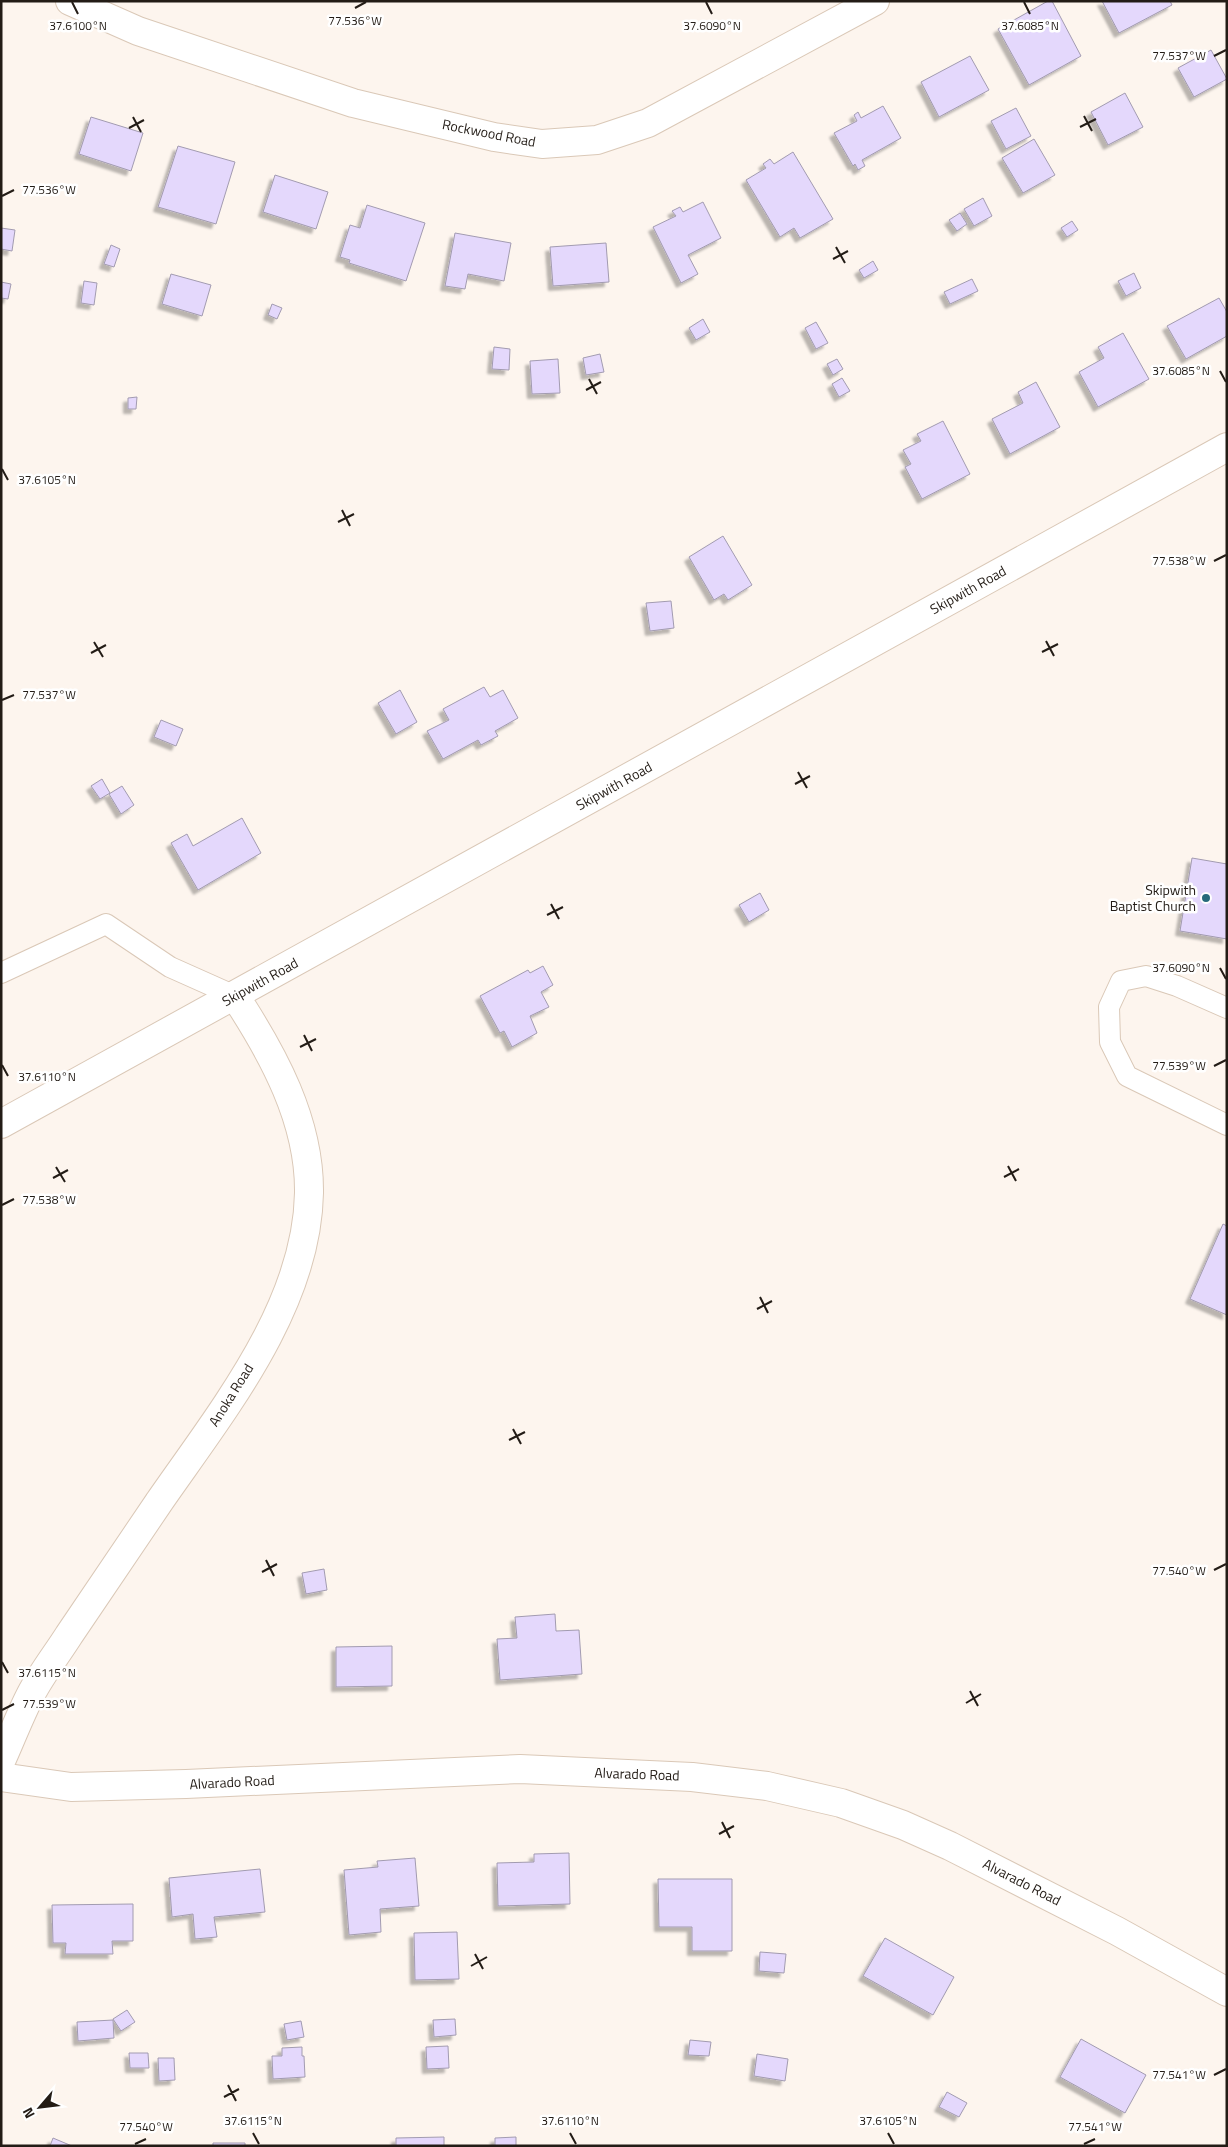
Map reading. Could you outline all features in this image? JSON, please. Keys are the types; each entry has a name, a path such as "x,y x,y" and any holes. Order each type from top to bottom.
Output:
{"street":[{"name":"Rockwood Road","path":"79,6 138,31 353,103 494,137 542,144 597,140 648,123 875,1"},
{"name":"Skipwith Road","path":"1,1124 1227,447"},
{"name":"Anoka Road","path":"1,1762 32,1693 107,1578 221,1413 275,1324 290,1292 304,1243 309,1192 305,1149 290,1095 263,1039 235,996"},
{"name":"Alvarado Road","path":"1,1777 80,1787 196,1784 520,1769 692,1777 767,1786 841,1803 903,1825 950,1846 1117,1931 1227,1992"}],"lane":[{"path":"1,973 106,924 170,967 235,996"},
{"path":"1227,1008 1178,986 1146,976 1121,981 1109,1007 1110,1042 1127,1076 1227,1126"}],"building":[{"path":"1048,1 1052,1 1081,56 1029,85 998,29"},
{"path":"1102,1 1170,1 1172,5 1119,33"},
{"path":"1211,50 1227,79 1194,97 1178,68"},
{"path":"970,56 989,90 939,117 921,82"},
{"path":"1125,93 1143,127 1108,145 1091,112"},
{"path":"883,106 901,138 862,160 865,166 858,170 855,164 853,166 834,133 857,121 854,115 858,112 861,118"},
{"path":"1016,108 1031,136 1006,149 991,121"},
{"path":"91,117 143,133 131,171 79,154"},
{"path":"1034,139 1055,175 1023,193 1002,158"},
{"path":"178,146 235,162 216,224 158,207"},
{"path":"793,152 833,219 800,238 794,228 780,237 746,180 766,168 763,164 770,159 774,164"},
{"path":"275,175 328,192 316,229 263,212"},
{"path":"983,198 992,216 974,226 964,209"},
{"path":"703,202 721,238 688,255 698,274 681,283 653,227 676,216 672,211 680,207 683,212"},
{"path":"367,205 425,223 406,281 349,263 350,260 340,257 350,225 360,228"},
{"path":"960,213 967,224 957,231 949,220"},
{"path":"1072,221 1078,230 1067,237 1061,228"},
{"path":"1,228 15,230 12,251 1,249"},
{"path":"455,233 511,243 504,281 468,274 465,289 445,286"},
{"path":"606,243 609,282 553,286 550,247"},
{"path":"111,245 120,249 114,267 104,264"},
{"path":"873,261 878,270 864,278 859,270"},
{"path":"1134,273 1141,288 1126,296 1118,281"},
{"path":"171,274 211,285 202,316 162,304"},
{"path":"972,279 978,291 950,304 944,292"},
{"path":"84,281 97,283 94,305 81,303"},
{"path":"1,282 11,284 8,299 1,298"},
{"path":"1219,298 1227,312 1227,336 1186,359 1167,326"},
{"path":"272,304 282,308 277,319 268,315"},
{"path":"703,319 710,332 696,340 689,328"},
{"path":"816,322 828,343 816,349 805,328"},
{"path":"1123,333 1149,379 1098,407 1079,372 1104,358 1098,347"},
{"path":"494,347 510,349 509,370 492,369"},
{"path":"600,354 604,372 586,375 583,358"},
{"path":"558,359 560,393 532,394 530,361"},
{"path":"837,359 843,369 833,375 827,364"},
{"path":"842,378 850,391 839,397 832,384"},
{"path":"1036,382 1060,427 1010,454 992,419 1023,403 1018,392"},
{"path":"137,397 136,409 128,409 128,398"},
{"path":"943,421 970,474 922,499 905,467 911,464 903,450 921,441 917,434"},
{"path":"723,536 752,585 728,600 724,594 714,600 689,557"},
{"path":"671,601 674,628 650,631 646,603"},
{"path":"484,687 490,697 503,690 518,718 495,731 498,736 481,745 478,740 443,759 427,731 449,720 443,709"},
{"path":"400,690 417,722 396,734 378,703"},
{"path":"161,720 183,729 176,746 154,737"},
{"path":"102,779 110,793 100,799 91,786"},
{"path":"122,786 134,805 121,814 109,794"},
{"path":"242,818 261,853 198,890 171,843 187,834 193,846"},
{"name":"Skipwith Baptist Church","path":"1192,858 1227,864 1227,939 1180,931"},
{"path":"760,893 769,910 749,922 739,905"},
{"path":"543,966 553,985 541,992 549,1007 530,1016 537,1033 512,1047 504,1031 500,1033 480,996 528,970 530,973"},
{"path":"1223,1224 1227,1226 1227,1315 1190,1299"},
{"path":"324,1569 327,1590 306,1594 302,1573"},
{"path":"555,1614 556,1631 579,1630 582,1674 500,1680 497,1639 517,1638 515,1617"},
{"path":"392,1646 392,1686 336,1687 336,1647"},
{"path":"569,1853 570,1904 498,1906 497,1863 534,1862 534,1854"},
{"path":"415,1858 419,1906 380,1909 381,1932 349,1935 344,1870 378,1867 377,1861"},
{"path":"260,1869 265,1912 214,1917 217,1937 195,1939 193,1914 172,1917 169,1878"},
{"path":"658,1879 732,1879 732,1951 692,1951 692,1927 659,1927"},
{"path":"133,1904 133,1941 112,1941 113,1954 65,1954 66,1943 53,1943 52,1905"},
{"path":"457,1932 459,1979 415,1980 414,1933"},
{"path":"885,1938 954,1977 933,2015 863,1976"},
{"path":"760,1952 786,1954 784,1973 759,1971"},
{"path":"127,2010 135,2022 121,2031 113,2019"},
{"path":"455,2019 456,2035 434,2037 433,2020"},
{"path":"113,2020 114,2038 78,2041 77,2022"},
{"path":"301,2021 304,2037 287,2040 284,2024"},
{"path":"1081,2039 1146,2075 1125,2113 1060,2077"},
{"path":"690,2040 711,2042 709,2056 688,2055"},
{"path":"448,2046 449,2068 427,2069 426,2047"},
{"path":"302,2047 305,2077 273,2079 272,2056 282,2056 282,2048"},
{"path":"129,2053 148,2053 149,2068 130,2068"},
{"path":"757,2054 788,2059 785,2081 754,2076"},
{"path":"158,2058 174,2058 175,2080 159,2081"},
{"path":"947,2092 967,2103 959,2117 939,2107"},
{"path":"444,2137 444,2146 396,2146 396,2138"},
{"path":"516,2137 516,2146 495,2146 495,2138"},
{"path":"53,2138 72,2146 50,2146"},
{"path":"213,2143 245,2143 245,2146 213,2146"}],"place":[{"name":"Skipwith Baptist Church","path":"1206,898"}]}
